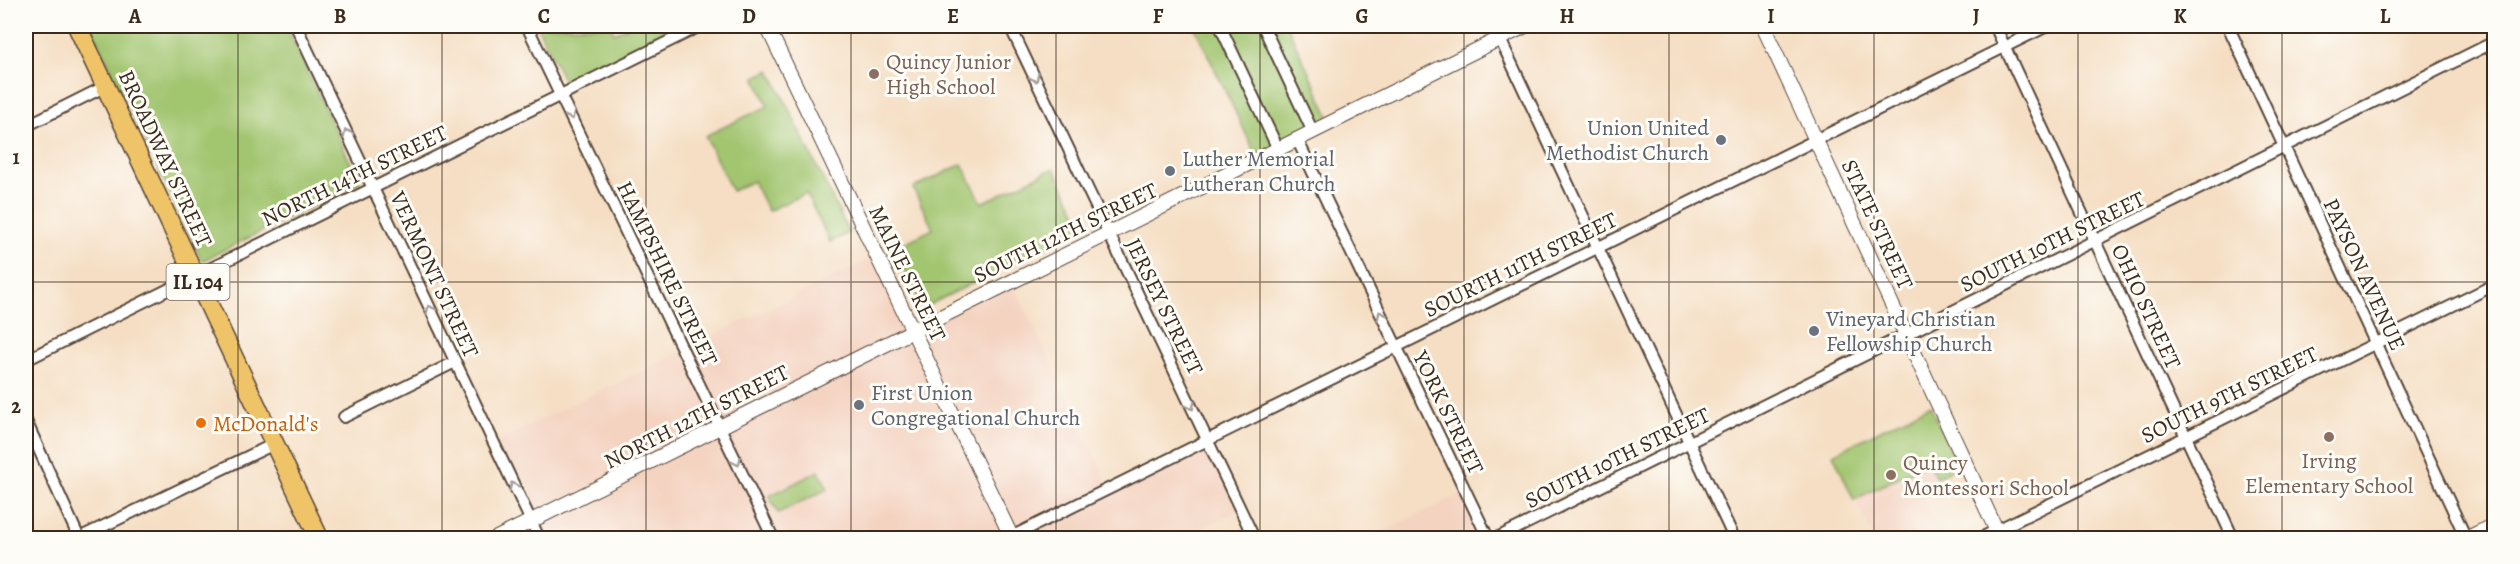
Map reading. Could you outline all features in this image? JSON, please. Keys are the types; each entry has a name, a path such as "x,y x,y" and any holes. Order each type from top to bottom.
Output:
{"main road":[{"name":"BROADWAY STREET","path":"77,26 319,538"}],"street":[{"name":"VERMONT STREET","path":"296,26 539,538"},
{"name":"HAMPSHIRE STREET","path":"527,26 773,538"},
{"name":"NORTH 14TH STREET","path":"26,360 700,26"},
{"name":"MAINE STREET","path":"766,26 1011,538"},
{"name":"JERSEY STREET","path":"1010,26 1254,538"},
{"path":"1220,26 1278,149"},
{"path":"1263,26 1313,132"},
{"name":"SOUTH 12TH STREET","path":"913,331 1313,132 1497,32 1525,26"},
{"name":"STATE STREET","path":"1762,26 1999,535"},
{"name":"OHIO STREET","path":"1995,26 2233,538"},
{"name":"SOURTH 11TH STREET","path":"1011,538 2047,26"},
{"name":"PAYSON AVENUE","path":"2228,26 2467,538"},
{"path":"1497,32 1734,538"},
{"name":"SOUTH 10TH STREET","path":"1497,538 2494,42"},
{"path":"26,126 106,86"},
{"name":"YORK STREET","path":"1297,139 1488,538"},
{"name":"SOUTH 9TH STREET","path":"1981,538 1999,535 2186,437 2494,285"},
{"name":"NORTH 12TH STREET","path":"497,538 913,331"},
{"path":"344,417 455,362"},
{"path":"26,422 79,538 274,444"},
{"path":"2467,538 2494,525"}],"shaded area":[{"path":"877,256 913,331 1012,281 1110,488 1207,440 1241,510 1181,538 539,538 493,443"},
{"name":"Quincy Montessori School","path":"1930,405 1958,466 1918,484 1941,538 1874,538 1833,454"},
{"path":"1466,492 1488,538 1367,538"}],"green space":[{"path":"91,26 286,26 360,183 202,261"},
{"path":"537,26 611,26 614,33 631,26 686,26 566,85"},
{"path":"1194,26 1287,26 1332,122 1258,159"},
{"path":"770,70 849,233 830,242 806,193 768,211 753,181 732,191 705,136 768,106 755,77"},
{"path":"962,164 982,203 1054,168 1084,228 923,308 894,248 933,229 913,188"},
{"name":"Quincy Montessori School","path":"1930,405 1958,466 1936,478 1928,462 1854,500 1833,454"},
{"path":"819,471 828,489 778,513 769,496"}],"place":[{"name":"Quincy Junior High School","path":"874,74"},
{"name":"Union United Methodist Church","path":"1721,140"},
{"name":"Luther Memorial Lutheran Church","path":"1170,171"},
{"name":"Vineyard Christian Fellowship Church","path":"1814,331"},
{"name":"First Union Congregational Church","path":"859,405"},
{"name":"McDonald's","path":"201,423"},
{"name":"Irving Elementary School","path":"2329,437"},
{"name":"Quincy Montessori School","path":"1891,475"}]}
